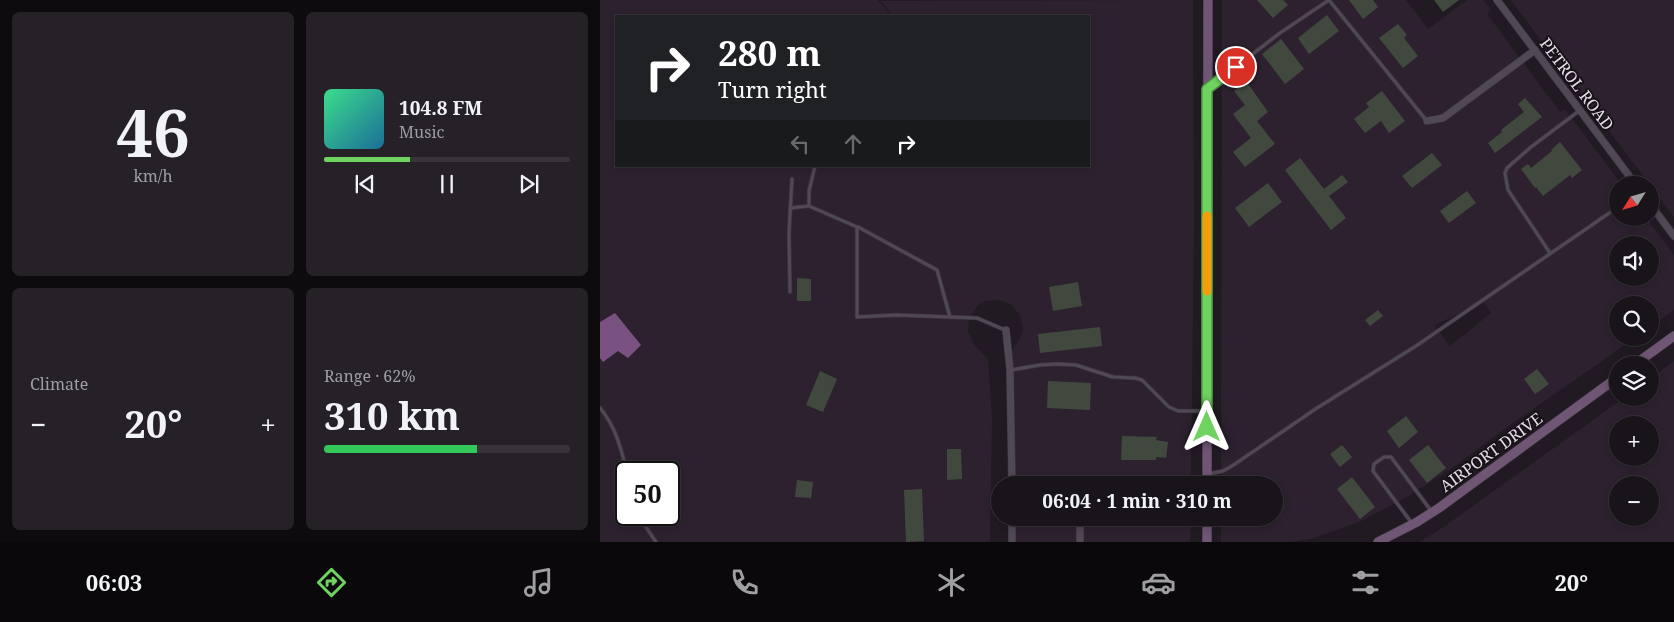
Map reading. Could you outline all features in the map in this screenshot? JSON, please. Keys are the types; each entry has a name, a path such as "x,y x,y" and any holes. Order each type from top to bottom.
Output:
{"main road":[{"path":"1207,474 1208,0"},
{"path":"1646,356 1674,336"},
{"name":"AIRPORT DRIVE","path":"1378,542 1432,512 1609,384"},
{"path":"1207,526 1207,542"}],"street":[{"name":"PETROL ROAD","path":"1497,0 1629,176"},
{"path":"1427,120 1443,118 1535,50"},
{"path":"1659,216 1674,236"},
{"path":"1006,330 1010,370 1012,476"},
{"path":"1012,526 1012,542"},
{"path":"1080,526 1080,540"}],"lane":[{"path":"1207,89 1280,33 1329,0 1427,120"},
{"path":"1550,254 1508,190 1505,173 1507,168 1531,147 1580,111"},
{"path":"809,206 809,191 815,167"},
{"path":"790,292 789,233 792,179"},
{"path":"790,208 809,206 857,227 937,270 950,317"},
{"path":"1207,474 1223,471 1232,466 1317,408 1416,346 1609,214"},
{"path":"857,227 857,317 896,315 977,318 1006,330"},
{"path":"1010,370 1049,364 1076,365 1113,377 1142,380 1169,407 1178,410 1207,412"},
{"path":"600,408 607,416 617,437 624,461"},
{"path":"1413,524 1373,471 1374,464 1384,457 1391,457 1432,512"},
{"path":"645,526 656,542"}],"shaded area":[{"path":"600,0 878,0 890,15 615,15 615,167 1090,167 1090,15 891,15 881,1 1193,0 1194,222 1191,476 1013,476 1011,352 1020,339 1023,329 1020,316 1012,305 999,300 986,301 978,305 969,318 968,332 975,346 988,359 992,418 990,542 600,542"},
{"path":"1222,0 1406,0 1428,29 1467,0 1483,0 1491,10 1487,14 1560,112 1565,109 1615,176 1609,176 1609,226 1652,226 1674,255 1674,310 1659,321 1659,296 1609,296 1609,346 1624,346 1452,468 1405,498 1361,521 1314,538 1292,542 1221,542 1221,526 1283,526 1283,476 1221,476","holes":["1484,303 1491,313 1450,346 1434,325"]},
{"path":"1511,0 1674,0 1674,217 1659,197 1659,176 1643,176"},
{"path":"615,313 641,345 628,358 618,351 603,362 600,358 600,322"},
{"path":"1674,361 1674,542 1419,542 1445,526 1613,406 1659,406 1659,372"},
{"path":"1013,526 1191,526 1190,542 1012,542"}],"building":[{"path":"1257,0 1283,0 1288,5 1273,18"},
{"path":"1349,0 1373,0 1378,7 1363,19"},
{"path":"1434,0 1459,0 1443,12"},
{"path":"1327,15 1339,31 1309,54 1298,38"},
{"path":"1398,24 1407,35 1404,38 1418,56 1403,68 1379,38"},
{"path":"1281,39 1304,69 1285,84 1262,54"},
{"path":"1246,81 1268,112 1257,121 1275,144 1245,167 1233,152 1251,138 1233,114 1245,105 1234,91"},
{"path":"1382,91 1405,121 1389,133 1381,121 1365,133 1354,119 1369,107 1366,103"},
{"path":"1525,98 1542,117 1495,153 1488,143 1524,112 1518,104"},
{"path":"1560,142 1582,170 1572,178 1570,175 1543,196 1521,169 1528,164 1531,168"},
{"path":"1432,153 1442,165 1412,188 1402,176"},
{"path":"1300,158 1324,189 1342,175 1348,182 1329,196 1346,218 1331,230 1285,170"},
{"path":"1268,183 1282,202 1249,227 1235,208"},
{"path":"1467,191 1476,203 1449,223 1440,211"},
{"path":"797,278 811,279 811,301 797,301"},
{"path":"1078,282 1082,306 1053,311 1049,287"},
{"path":"1378,310 1383,316 1370,326 1365,320"},
{"path":"1100,327 1102,346 1040,353 1038,334"},
{"path":"1537,369 1549,384 1535,394 1524,379"},
{"path":"820,371 837,379 823,412 806,405"},
{"path":"1048,381 1091,383 1090,410 1047,408"},
{"path":"1406,416 1418,432 1399,448 1387,431"},
{"path":"1122,436 1157,437 1156,440 1168,442 1166,458 1156,457 1156,460 1121,460"},
{"path":"1342,445 1352,457 1340,467 1330,454"},
{"path":"1428,445 1446,468 1427,483 1409,460"},
{"path":"947,449 961,449 962,479 947,480"},
{"path":"1352,477 1375,507 1360,519 1337,489"},
{"path":"797,480 813,482 811,498 795,497"},
{"path":"922,489 924,541 906,542 904,490"}],"slow traffic":[{"path":"1207,216 1207,291"}],"route":[{"path":"1207,427 1207,89 1236,67"}]}
